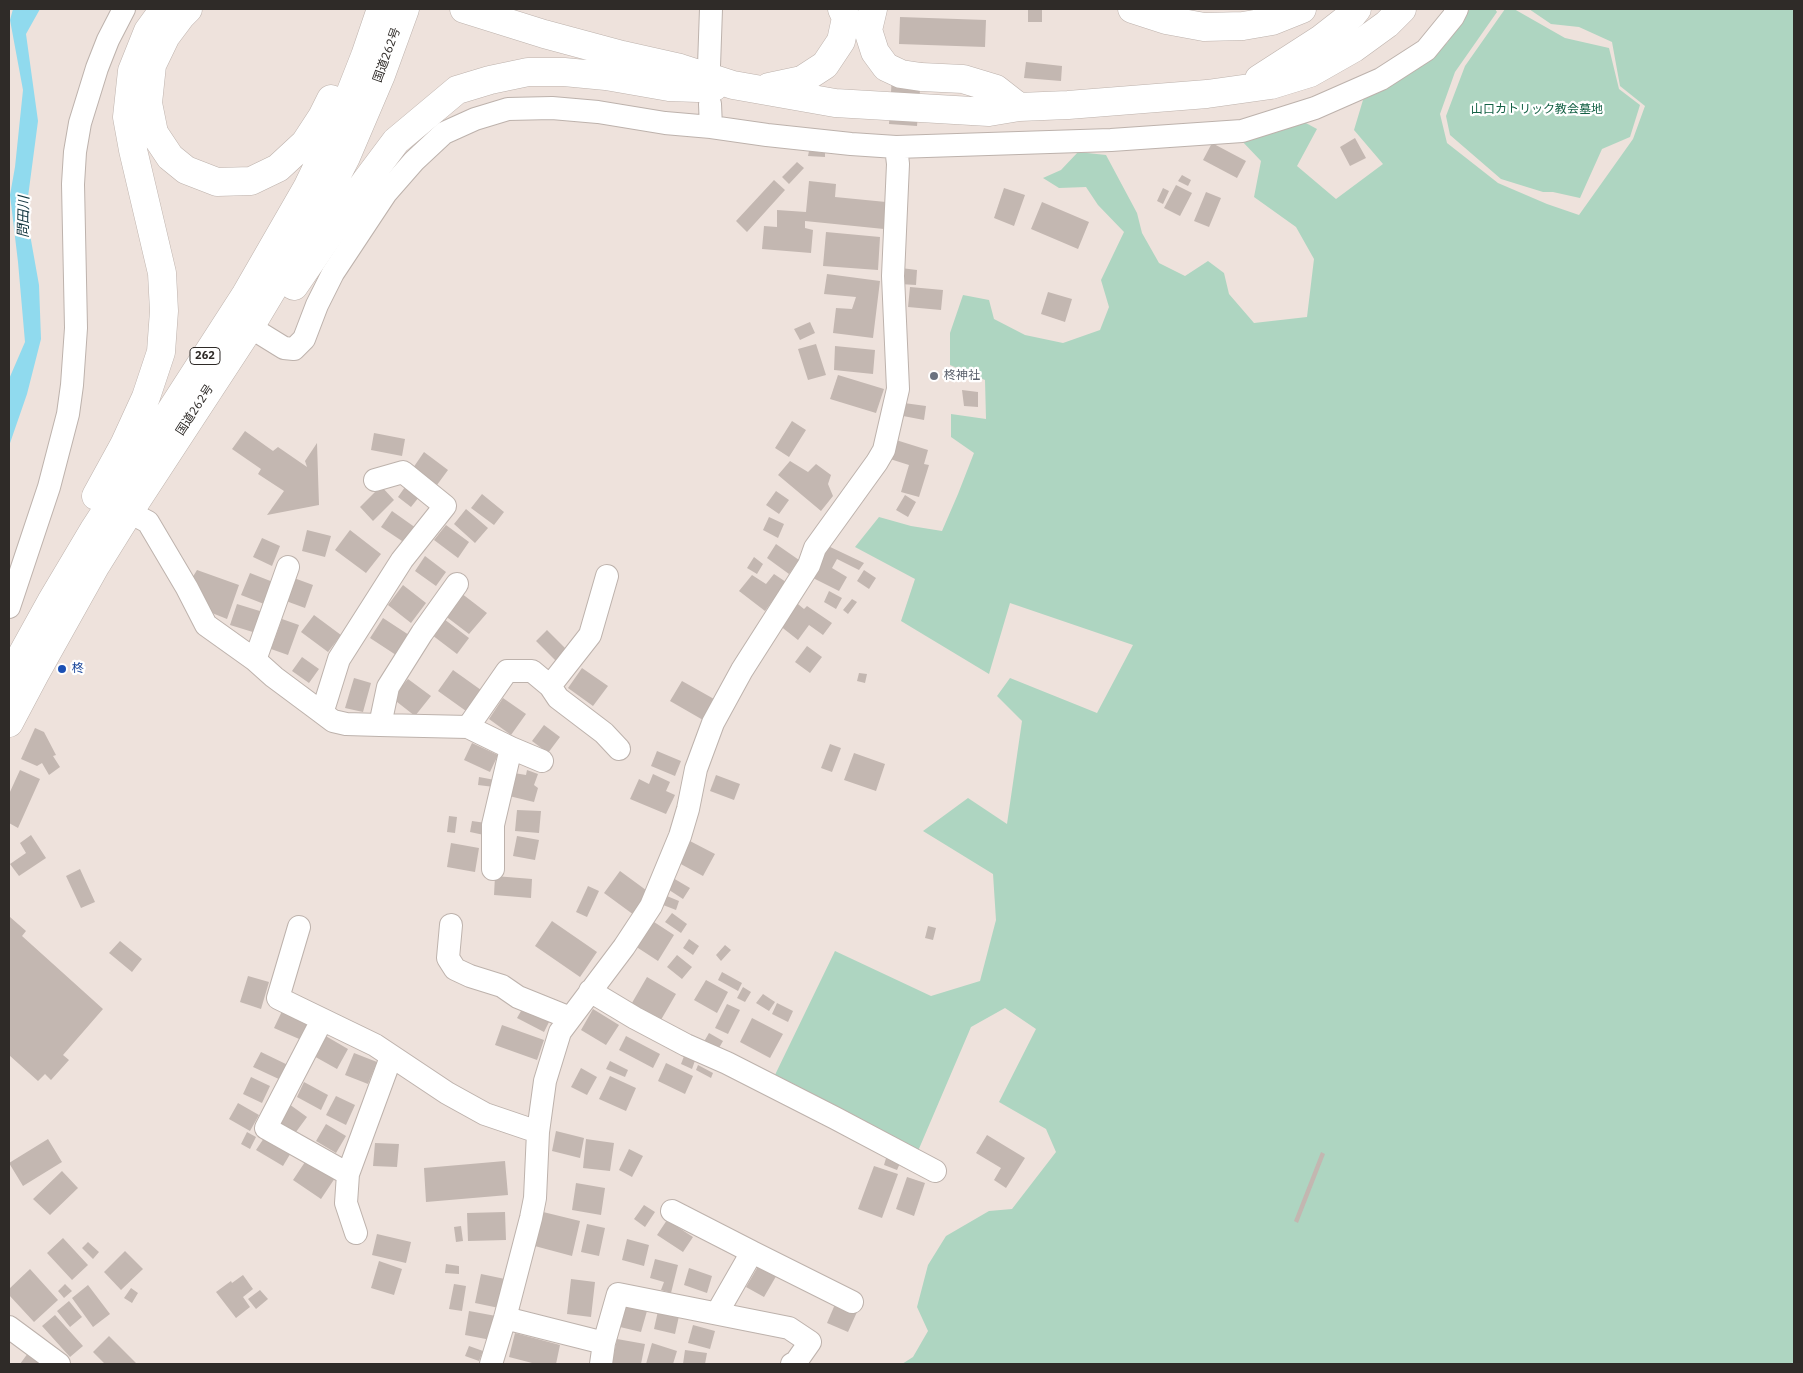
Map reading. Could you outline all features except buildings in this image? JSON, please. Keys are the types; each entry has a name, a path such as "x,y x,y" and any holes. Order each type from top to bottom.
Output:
{"highway":[{"path":"11,674 49,583 124,445 146,397 161,352 164,311 162,273 127,117 132,71 148,31 164,9"},
{"path":"188,9 166,36 152,65 148,102 154,133 170,157 186,170 217,182 251,181 278,168 305,143 322,117 341,75 377,20"},
{"name":"国道262号","path":"9,723 73,605 129,512 223,367 256,331 346,157 381,75 404,9"},
{"path":"464,9 544,34 680,68 745,87 835,103 989,112 1020,107 1207,94 1272,85 1310,73 1354,48 1387,24 1402,9"},
{"path":"256,331 396,141 456,90 518,74 555,72 606,76 669,87 745,87 788,84 802,80 825,65 842,41 846,18 842,9"},
{"path":"873,9 868,30 874,52 886,67 901,74 963,80 996,89 1020,107"},
{"path":"1132,9 1166,20 1204,27 1243,26 1272,21 1302,9"},
{"path":"1207,94 1258,79 1321,39 1357,9"},
{"name":"国道262号","path":"11,674 95,528 246,294 285,228 339,122 377,20"}],"street":[{"path":"9,607 49,487 68,414 76,328 73,184 75,152 80,122 97,68 108,40 124,9"},
{"path":"709,66 711,9"},
{"path":"256,331 284,348 294,349 304,339 317,305 333,273 386,193 414,161 444,133 475,119 508,109 552,108 598,112 665,123 711,127 823,142 896,147 1111,140 1242,131 1315,108 1381,79 1426,50 1453,17 1457,9"},
{"path":"710,104 711,127"},
{"path":"492,1364 506,1318 535,1198 538,1132 545,1081 560,1032 624,947 651,906 680,836 688,809 696,769 713,723 742,670 809,565 815,548 884,450 898,389 893,276 898,164 896,147"},
{"path":"321,712 338,659 402,560 445,506 403,472 375,480"},
{"path":"129,512 148,522 187,588 206,625 255,660 274,677 333,721 346,724 468,727 542,761"},
{"path":"255,660 288,567"},
{"path":"550,686 590,635 607,576"},
{"path":"380,725 388,688 422,633 457,584"},
{"path":"468,727 507,671 532,671 550,686 558,698 604,733 619,749"},
{"path":"493,869 494,825 511,748"},
{"path":"451,925 448,958 456,969 470,976 502,986 518,996 570,1018"},
{"path":"299,927 278,998 374,1045 447,1093 485,1114 538,1132"},
{"path":"590,991 686,1045 727,1063 935,1171"},
{"path":"322,1020 266,1128 348,1174"},
{"path":"356,1233 346,1203 348,1174 391,1057"},
{"path":"672,1211 852,1302"},
{"path":"717,1313 752,1252"},
{"path":"506,1318 603,1354 618,1294 789,1328 810,1342 796,1362 792,1364"},
{"path":"9,1327 59,1364"}],"green space":[{"path":"1470,9 1495,9 1497,12 1455,72 1440,114 1447,143 1498,183 1547,204 1579,215 1633,139 1645,106 1620,86 1612,42 1579,27 1551,24 1529,9 1794,9 1794,1364 902,1364 913,1357 928,1331 917,1307 928,1265 946,1236 989,1211 1012,1209 1056,1152 1046,1129 999,1102 1036,1029 1005,1008 971,1027 918,1151 773,1079 835,951 931,996 980,981 996,920 993,874 923,831 968,798 1007,824 1022,721 997,696 1010,678 1097,713 1133,645 1010,603 989,674 901,621 915,579 855,547 879,517 911,526 942,531 958,494 974,453 951,437 951,414 986,419 985,380 950,365 950,333 963,295 989,300 994,319 1025,335 1063,343 1100,330 1109,307 1101,280 1124,232 1098,205 1086,187 1059,188 1043,178 1061,170 1078,152 1106,155 1137,213 1142,233 1159,263 1185,276 1208,261 1224,273 1229,294 1254,323 1307,317 1314,259 1296,227 1254,197 1261,161 1240,139 1304,122 1317,129 1297,166 1336,199 1383,164 1354,130 1363,100 1395,81 1447,43"},
{"name":"山口カトリック教会墓地","path":"1505,9 1514,9 1565,38 1609,48 1619,89 1640,105 1630,137 1602,149 1580,198 1553,192 1543,192 1501,179 1450,135 1446,116 1465,66"}],"water":[{"name":"問田川","path":"13,9 40,9 26,34 38,121 26,212 39,285 41,339 27,394 9,446 9,379 25,342 10,195 15,167 23,90 10,20"}],"place":[{"name":"柊神社","path":"934,376"},
{"name":"柊","path":"62,669"}]}
